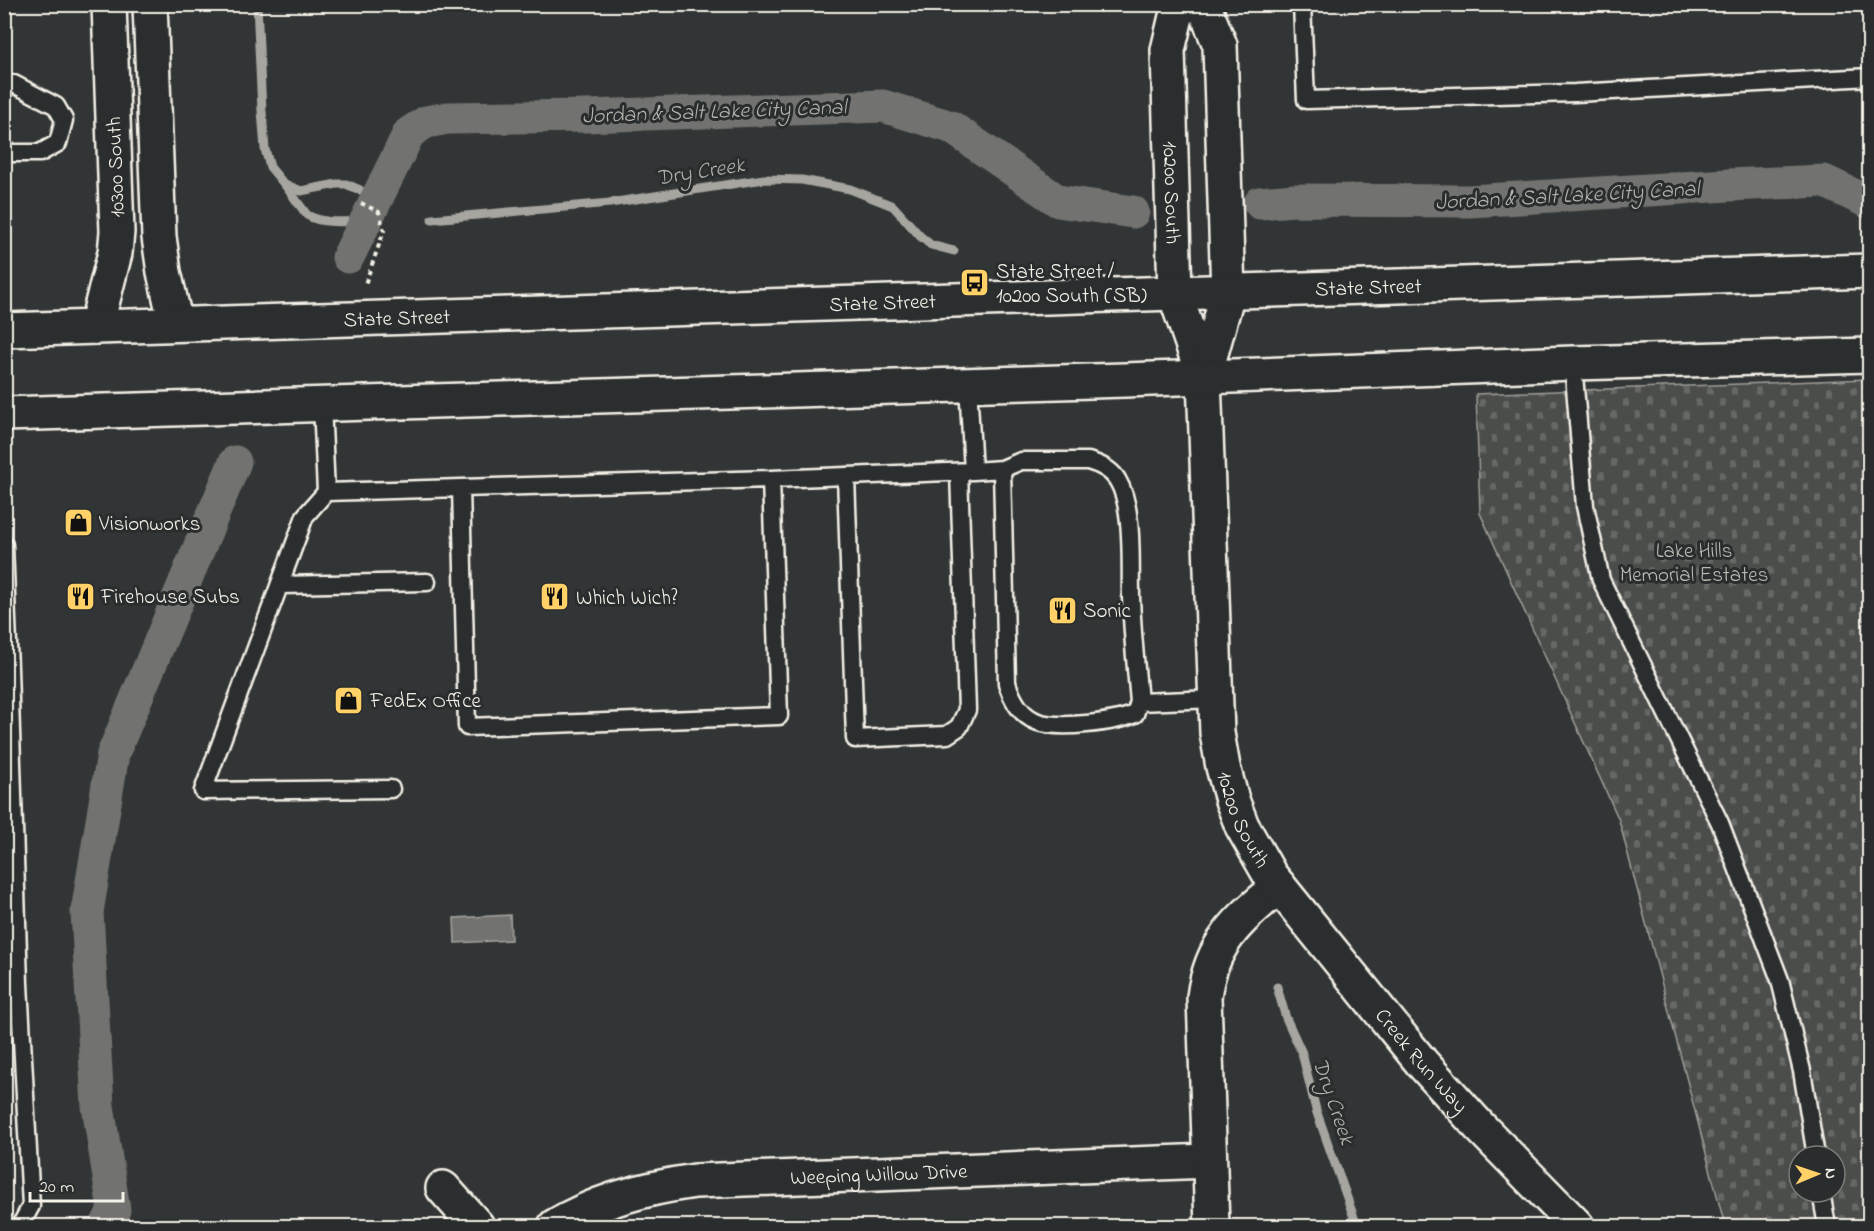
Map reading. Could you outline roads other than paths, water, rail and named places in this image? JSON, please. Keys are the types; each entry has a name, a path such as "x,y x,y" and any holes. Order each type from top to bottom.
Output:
{"main road":[{"name":"10300 South","path":"96,327 115,253 117,232 109,4"},
{"name":"10300 South","path":"150,4 159,237 164,272 176,324"},
{"name":"10200 South","path":"1179,4 1168,50 1174,294 1204,378 1217,733 1232,800 1255,851 1279,886 1244,915 1228,932 1217,950 1206,981 1204,997 1212,1227"},
{"name":"10200 South","path":"1203,4 1220,45 1228,293 1204,378"},
{"name":"State Street","path":"4,330 1869,271"},
{"path":"4,414 1204,378 1573,363 1869,355"},
{"name":"Creek Run Way","path":"1279,886 1422,1063 1479,1126 1577,1227"},
{"name":"Weeping Willow Drive","path":"555,1227 593,1206 626,1194 695,1181 1209,1161"},
{"path":"443,1188 477,1227"}],"lane":[{"path":"1302,4 1306,100 1575,93 1869,77"},
{"path":"4,153 40,153 58,143 64,120 56,106 14,84"},
{"path":"1573,363 1585,506 1600,580 1720,823 1776,970 1802,1071 1814,1144"},
{"path":"846,476 855,739 947,735 959,727 967,710 968,385"},
{"path":"322,404 326,492 305,516 203,790 391,789"},
{"path":"326,492 1002,470 1022,461 1088,460 1114,474 1120,483 1127,516 1139,702 1135,714 1123,719 1089,724 1054,724 1038,722 1025,714 1013,701 1008,683 1002,470"},
{"path":"461,488 467,727 779,716 771,479"},
{"path":"4,545 12,984 31,1206 20,1227"},
{"path":"280,585 428,582"},
{"path":"1139,702 1215,699"},
{"path":"1823,1204 1827,1227"}],"waterway":[{"name":"Dry Creek","path":"257,4 265,149 270,167 284,184 301,191 337,184 346,184 360,190"},
{"name":"Jordan & Salt Lake City Canal","path":"348,257 409,133 426,122 448,118 586,116 883,106 951,127 1058,201 1133,212"},
{"name":"Dry Creek","path":"432,219 610,203 764,179 802,180 850,189 893,206 931,245 954,251"},
{"name":"Jordan & Salt Lake City Canal","path":"1260,203 1294,200 1470,201 1824,181 1870,203"},
{"name":"Jordan & Salt Lake City Canal","path":"1260,203 1294,200 1470,201 1824,181 1870,203"},
{"path":"285,185 307,215 336,222 366,221"},
{"name":"Jordan & Salt Lake City Canal","path":"106,1226 114,1210 98,1106 87,912 113,754 235,462"},
{"name":"Dry Creek","path":"1277,987 1286,1018 1302,1053 1316,1110 1357,1226"}],"place":[{"name":"State Street / 10200 South (SB)","path":"975,283"},
{"name":"Visionworks","path":"78,523"},
{"name":"Firehouse Subs","path":"80,596"},
{"name":"Which Wich?","path":"555,597"},
{"name":"Sonic","path":"1062,610"},
{"name":"FedEx Office","path":"349,700"}],"park label":[{"name":"Lake Hills Memorial Estates","path":"1694,562"}]}
